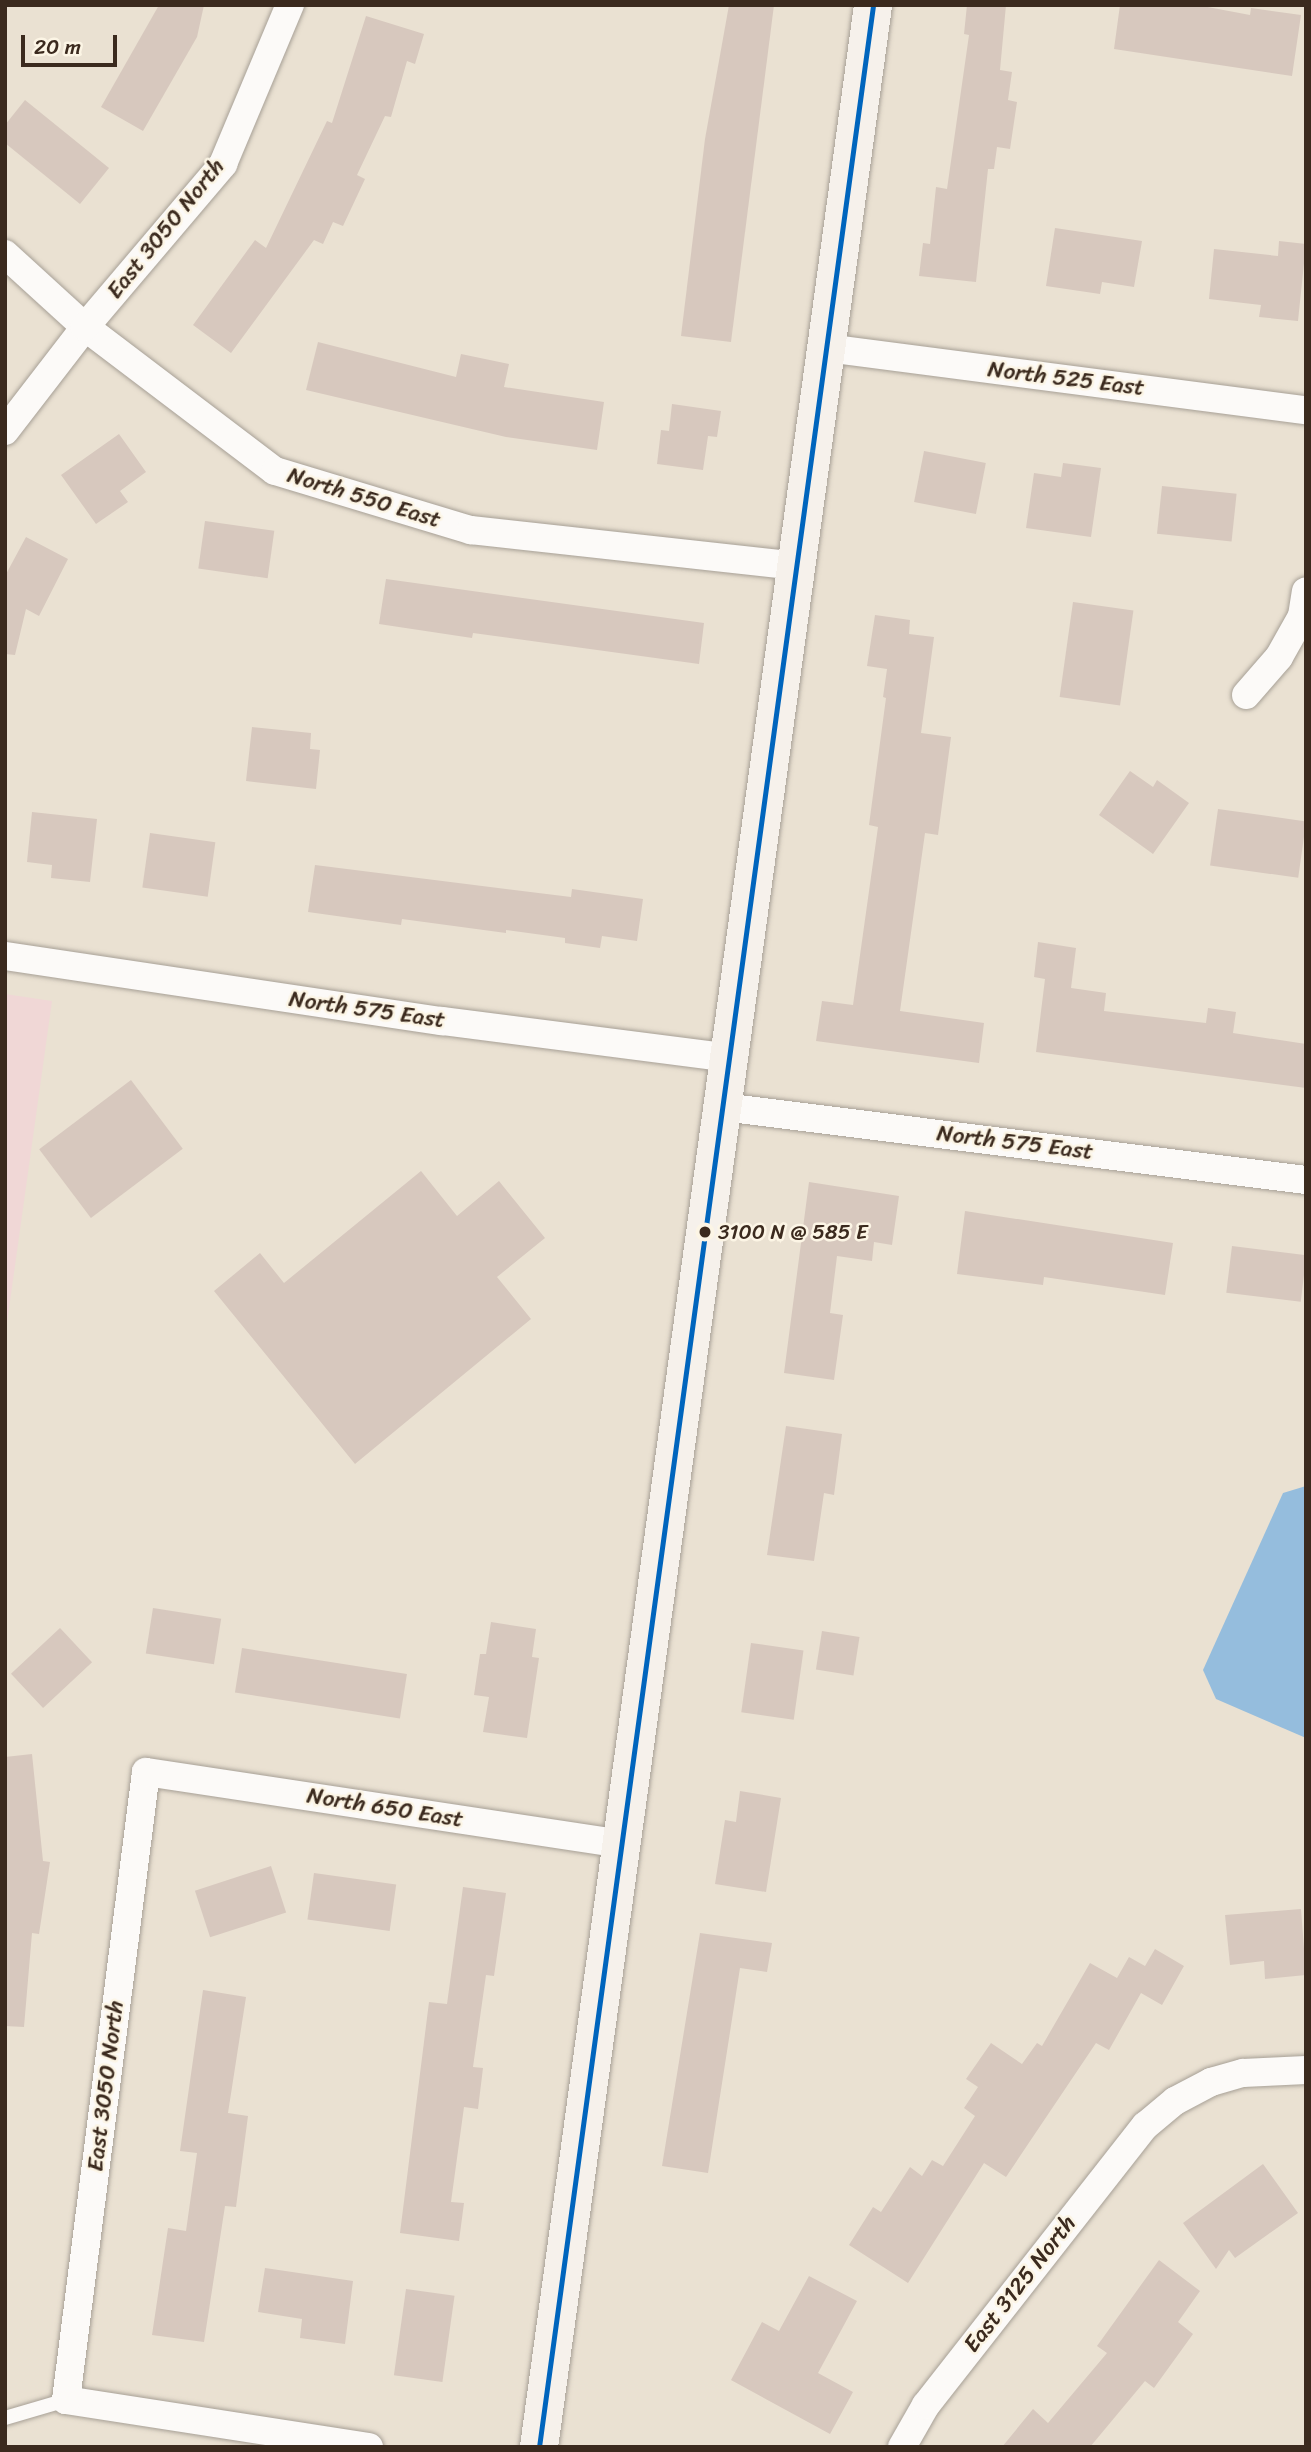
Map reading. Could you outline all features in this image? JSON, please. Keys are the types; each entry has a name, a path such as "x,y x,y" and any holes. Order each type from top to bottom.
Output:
{"main road":[{"path":"539,2447 873,5"}],"street":[{"name":"East 3050 North","path":"5,431 85,327 223,164 290,5"},
{"name":"North 550 East","path":"5,254 85,327 275,471 471,530 797,566"},
{"name":"North 525 East","path":"826,348 1306,410"},
{"path":"1246,695 1279,657 1302,616 1306,591"},
{"name":"North 575 East","path":"5,956 442,1021 731,1058"},
{"name":"North 575 East","path":"723,1107 1306,1180"},
{"name":"East 3050 North","path":"66,2400 146,1772"},
{"name":"North 650 East","path":"146,1772 623,1844"},
{"name":"East 3125 North","path":"902,2447 926,2405 1144,2126 1175,2101 1211,2081 1244,2073 1306,2070"},
{"path":"66,2400 369,2447"}],"lane":[{"path":"5,2418 66,2400"}],"shaded area":[{"path":"5,994 52,1001 5,1337"}],"water":[{"path":"1306,1486 1306,1738 1216,1699 1203,1670 1283,1493"}],"building":[{"path":"159,5 204,5 197,37 143,131 101,107"},
{"path":"729,5 774,5 731,342 681,336 705,139"},
{"path":"967,5 1006,5 1000,70 1012,72 1008,100 1017,102 1010,149 997,147 994,169 988,169 976,282 919,276 923,243 930,244 936,187 947,189 969,35 964,34"},
{"path":"1120,5 1197,5 1250,15 1251,8 1301,15 1292,76 1114,49"},
{"path":"366,16 424,34 415,64 407,61 391,117 385,116 357,175 365,179 343,226 333,222 323,244 314,240 231,353 193,325 255,240 266,248 327,121 332,123"},
{"path":"25,100 109,168 80,204 5,143 5,125"},
{"path":"1055,228 1142,241 1134,287 1102,282 1100,294 1046,286"},
{"path":"1279,241 1306,244 1298,321 1259,317 1261,305 1209,299 1214,249 1278,256"},
{"path":"318,342 456,377 461,354 509,364 504,387 604,402 597,450 506,437 306,390"},
{"path":"672,404 721,411 717,437 708,436 703,470 657,464 661,430 669,431"},
{"path":"119,434 146,472 120,491 128,502 96,524 61,475"},
{"path":"924,451 986,463 976,514 914,502"},
{"path":"1063,463 1101,468 1091,537 1026,528 1034,473 1061,477"},
{"path":"1162,486 1237,494 1232,542 1157,534"},
{"path":"205,521 274,531 268,578 198,569"},
{"path":"26,537 68,559 39,616 26,609 15,655 5,654 5,576"},
{"path":"386,579 704,623 699,664 473,633 472,638 379,624"},
{"path":"1073,602 1133,610 1120,706 1060,697"},
{"path":"875,615 910,620 909,634 934,637 921,733 951,737 938,835 925,833 900,1011 984,1023 979,1063 816,1041 822,1001 853,1005 878,827 869,825 886,698 883,697 887,669 867,666"},
{"path":"252,727 311,733 310,749 320,750 316,789 246,781"},
{"path":"1130,771 1153,787 1157,780 1189,803 1153,854 1099,815"},
{"path":"1218,809 1306,821 1298,878 1210,865"},
{"path":"32,812 97,819 90,882 51,878 52,865 27,862"},
{"path":"150,833 215,842 208,897 142,887"},
{"path":"315,865 571,897 572,889 643,899 637,941 602,936 600,948 565,943 565,938 506,930 506,933 402,919 401,925 308,912"},
{"path":"1038,942 1076,948 1071,988 1106,993 1104,1011 1206,1023 1208,1008 1236,1012 1233,1033 1306,1044 1306,1088 1036,1052 1045,979 1034,977"},
{"path":"131,1080 183,1149 91,1218 39,1149"},
{"path":"421,1171 457,1216 499,1181 545,1238 497,1277 531,1319 355,1464 214,1291 260,1253 284,1283"},
{"path":"809,1182 899,1196 892,1245 874,1242 872,1261 837,1256 830,1313 843,1315 834,1380 784,1373"},
{"path":"965,1211 1173,1243 1165,1295 1044,1277 1043,1285 957,1274"},
{"path":"1232,1246 1306,1255 1301,1302 1226,1293"},
{"path":"786,1426 842,1434 834,1495 824,1493 814,1561 767,1555"},
{"path":"153,1608 221,1619 214,1664 146,1653"},
{"path":"491,1622 536,1629 532,1657 539,1658 527,1738 483,1732 489,1697 474,1695 480,1654 486,1654"},
{"path":"60,1628 92,1662 43,1708 11,1674"},
{"path":"822,1631 860,1637 853,1675 816,1670"},
{"path":"751,1643 803,1650 794,1720 741,1712"},
{"path":"242,1648 407,1674 400,1719 235,1692"},
{"path":"32,1754 43,1861 50,1862 39,1934 32,1933 24,2027 5,2026 5,1757"},
{"path":"740,1791 781,1798 766,1892 715,1884 725,1820 736,1822"},
{"path":"271,1866 286,1913 210,1937 195,1891"},
{"path":"314,1873 396,1885 390,1931 307,1920"},
{"path":"463,1887 506,1893 494,1976 486,1975 473,2067 483,2068 478,2109 464,2107 451,2202 464,2203 459,2241 400,2233 429,2002 447,2004"},
{"path":"1301,1909 1306,1975 1265,1979 1264,1961 1230,1965 1225,1915"},
{"path":"700,1933 772,1943 767,1972 740,1968 708,2173 662,2166"},
{"path":"1155,1949 1184,1966 1162,2005 1141,1993 1109,2050 1096,2043 1006,2177 984,2163 908,2283 849,2245 873,2207 881,2212 910,2167 922,2176 932,2160 943,2166 975,2116 964,2108 978,2087 966,2079 991,2043 1022,2064 1037,2043 1042,2046 1090,1963 1117,1978 1129,1957 1145,1966"},
{"path":"203,1990 246,1997 228,2113 248,2116 236,2207 225,2206 204,2342 152,2335 168,2228 186,2231 197,2153 180,2151"},
{"path":"1263,2164 1298,2213 1235,2258 1229,2250 1216,2269 1183,2223"},
{"path":"1159,2260 1200,2291 1178,2322 1193,2334 1154,2388 1145,2381 1090,2447 1002,2447 1033,2409 1048,2423 1107,2353 1097,2346"},
{"path":"265,2268 353,2281 345,2344 300,2338 302,2319 258,2312"},
{"path":"809,2276 857,2301 818,2373 853,2392 830,2434 731,2380 762,2322 779,2331"},
{"path":"406,2289 455,2296 442,2382 394,2375"}],"transit line":[{"path":"539,2447 873,5"}],"place":[{"name":"3100 N @ 585 E","path":"705,1232"}]}
